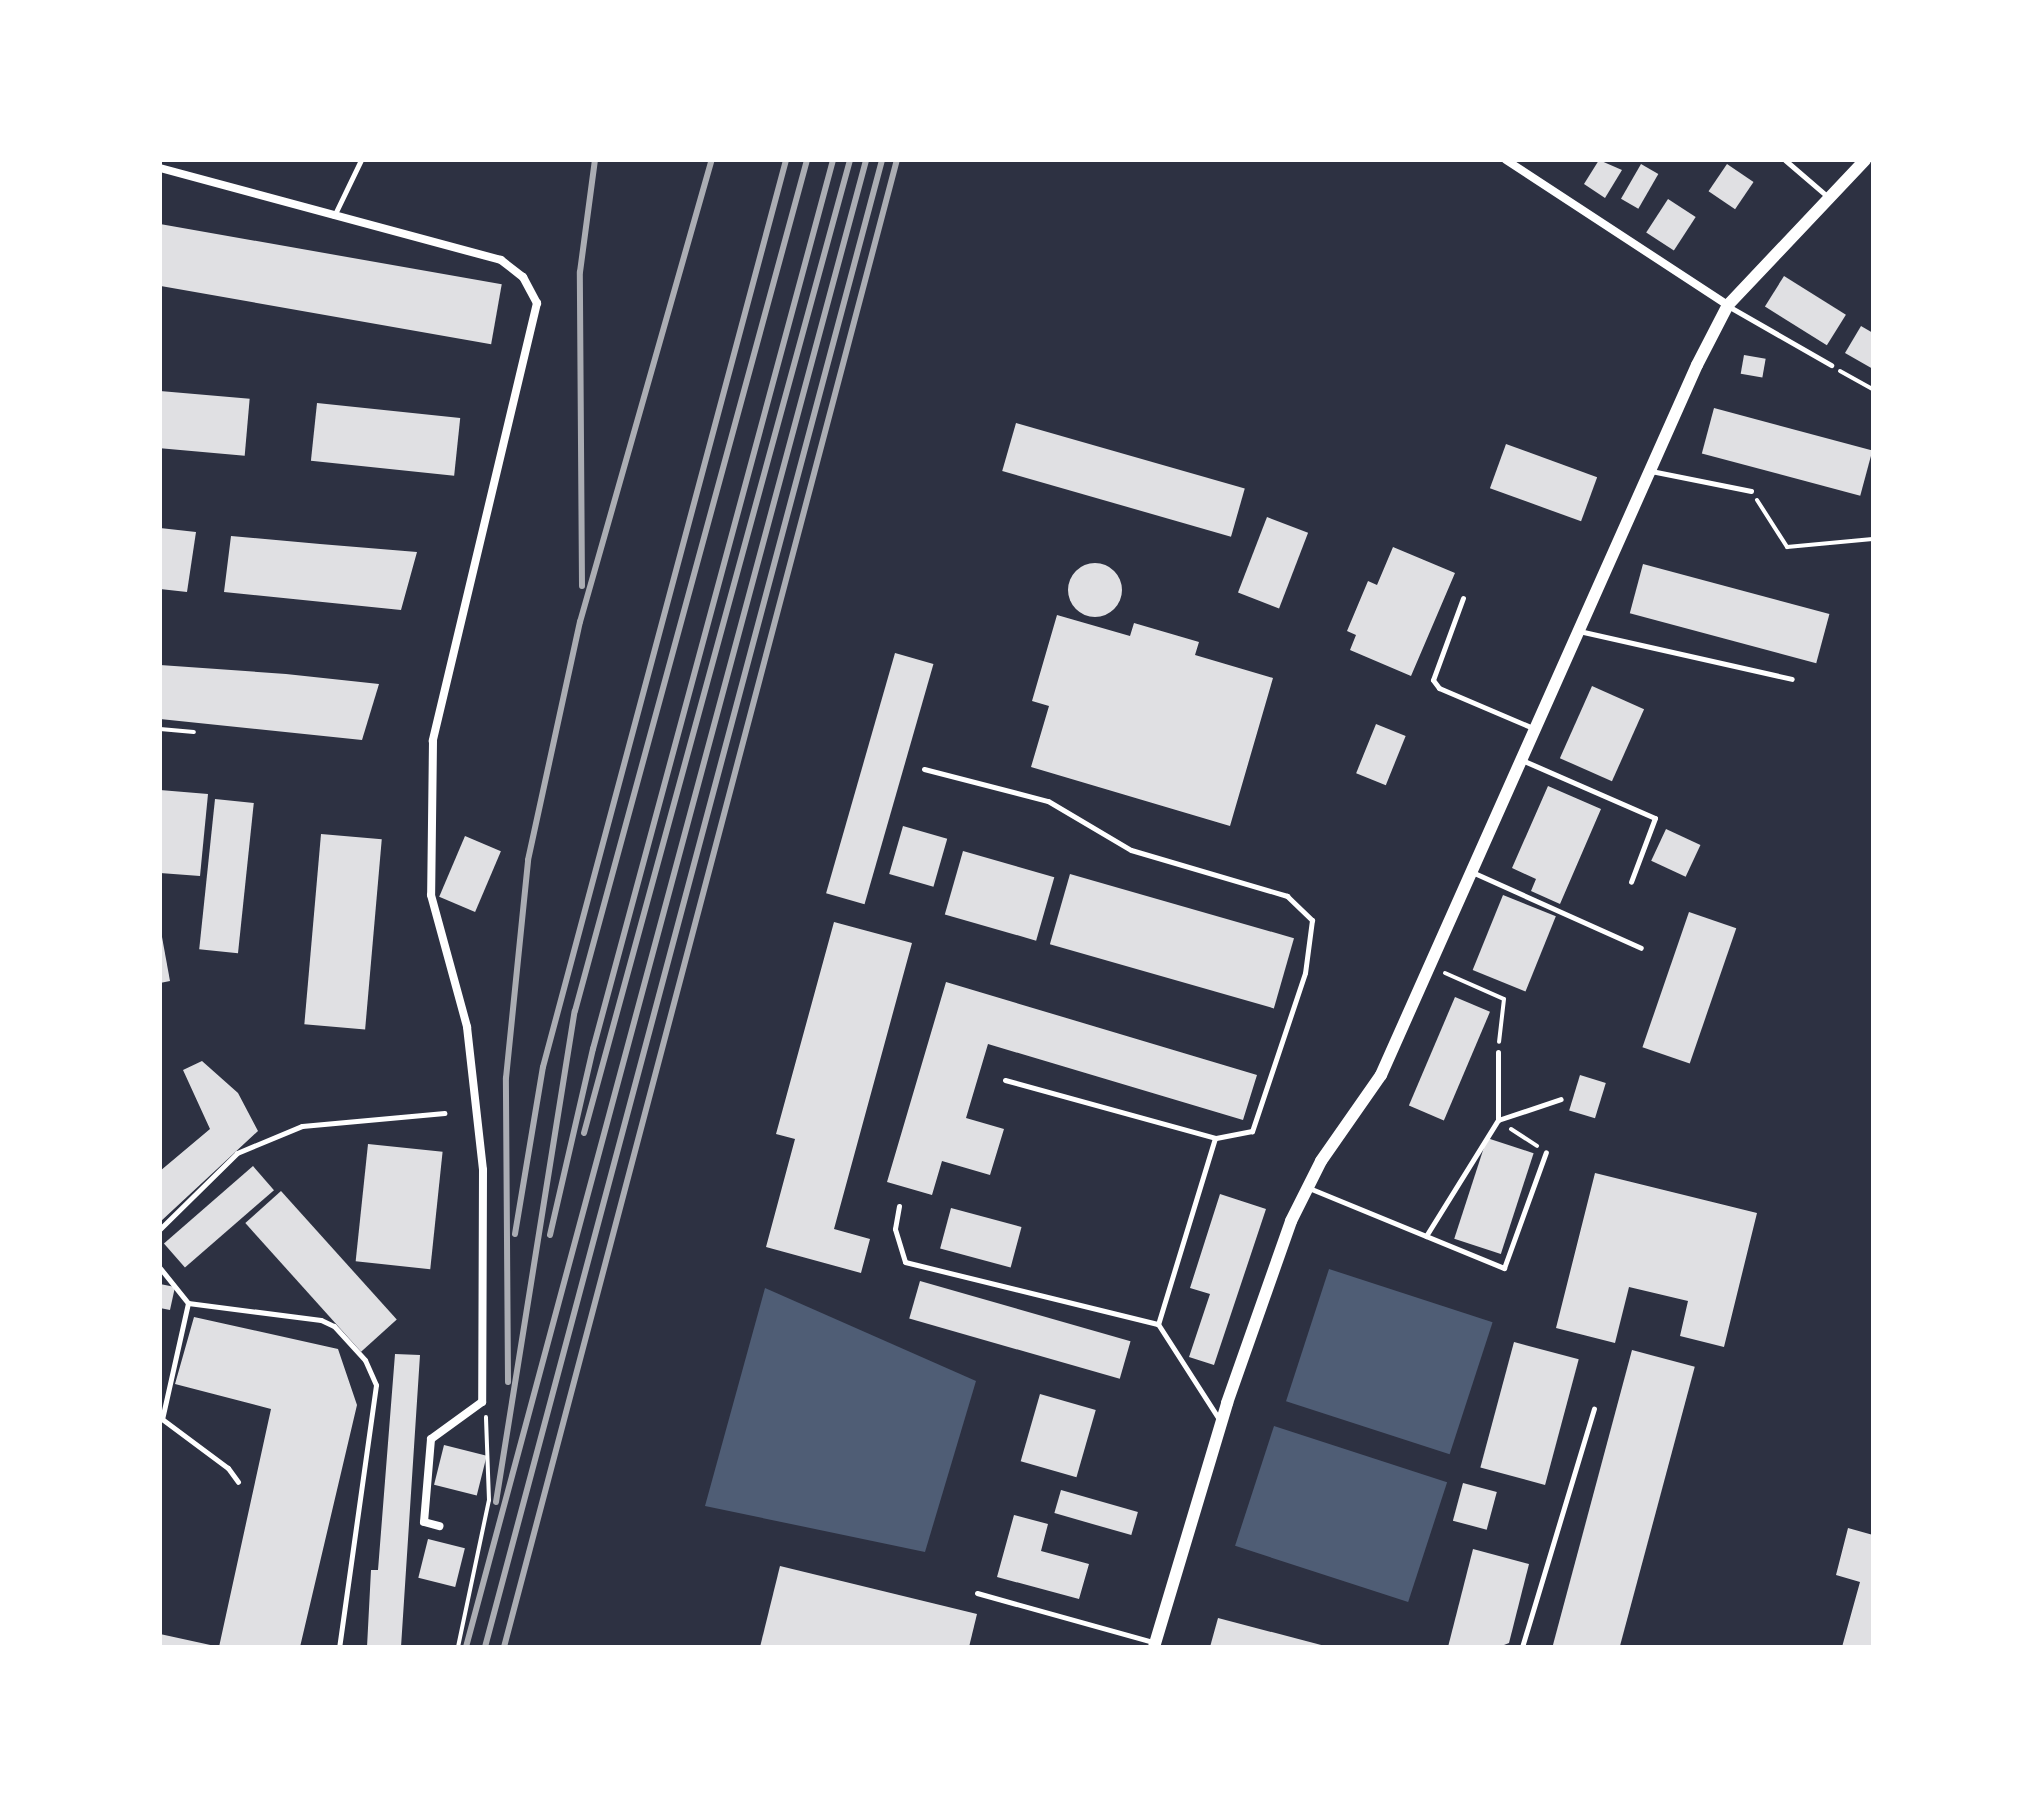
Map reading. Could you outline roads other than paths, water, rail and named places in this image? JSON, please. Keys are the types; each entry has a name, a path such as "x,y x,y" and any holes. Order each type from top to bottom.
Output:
{"street":[{"path":"1506,160 1728,305"},
{"path":"1154,1645 1221,1424 1291,1221 1308,1187 1381,1075 1650,471 1728,305 1865,160"},
{"path":"160,168 501,260 523,277 537,303 433,741 428,843 431,895 467,1027 478,1097 483,1170 482,1402 431,1439 424,1522 439,1526"}],"lane":[{"path":"334,217 361,160"},
{"path":"1785,160 1829,198"},
{"path":"1728,305 1831,365"},
{"path":"1650,471 1751,491"},
{"path":"1463,598 1433,680 1439,688 1535,729"},
{"path":"1578,631 1792,679"},
{"path":"1521,759 1655,818 1631,882"},
{"path":"924,769 1048,801 1131,850 1287,896 1312,920 1305,973 1252,1131 1215,1138 1005,1080"},
{"path":"1471,872 1641,948"},
{"path":"1426,1236 1498,1120 1498,1052"},
{"path":"1498,1120 1561,1099"},
{"path":"160,1229 237,1153 302,1126 444,1113"},
{"path":"1158,1324 1215,1138"},
{"path":"1308,1187 1504,1268 1546,1152"},
{"path":"899,1206 895,1229 905,1262 1158,1324 1221,1424"},
{"path":"160,1268 188,1303 321,1320 334,1326 365,1360 376,1385 339,1647"},
{"path":"188,1303 162,1419 228,1468 238,1482"},
{"path":"1522,1647 1594,1409"},
{"path":"977,1593 1154,1645"}],"water":[{"path":"1329,1269 1493,1322 1450,1454 1286,1401"},
{"path":"765,1288 976,1381 925,1552 705,1506"},
{"path":"1274,1426 1447,1482 1408,1602 1235,1546"}],"railway":[{"path":"582,586 580,272 595,160"},
{"path":"508,1382 506,1078 528,860 580,622 712,160"},
{"path":"515,1234 543,1067 786,160"},
{"path":"496,1502 575,1011 807,160"},
{"path":"550,1235 593,1049 833,160"},
{"path":"584,1133 850,160"},
{"path":"466,1647 866,160"},
{"path":"485,1647 882,160"},
{"path":"504,1647 897,160"}]}
